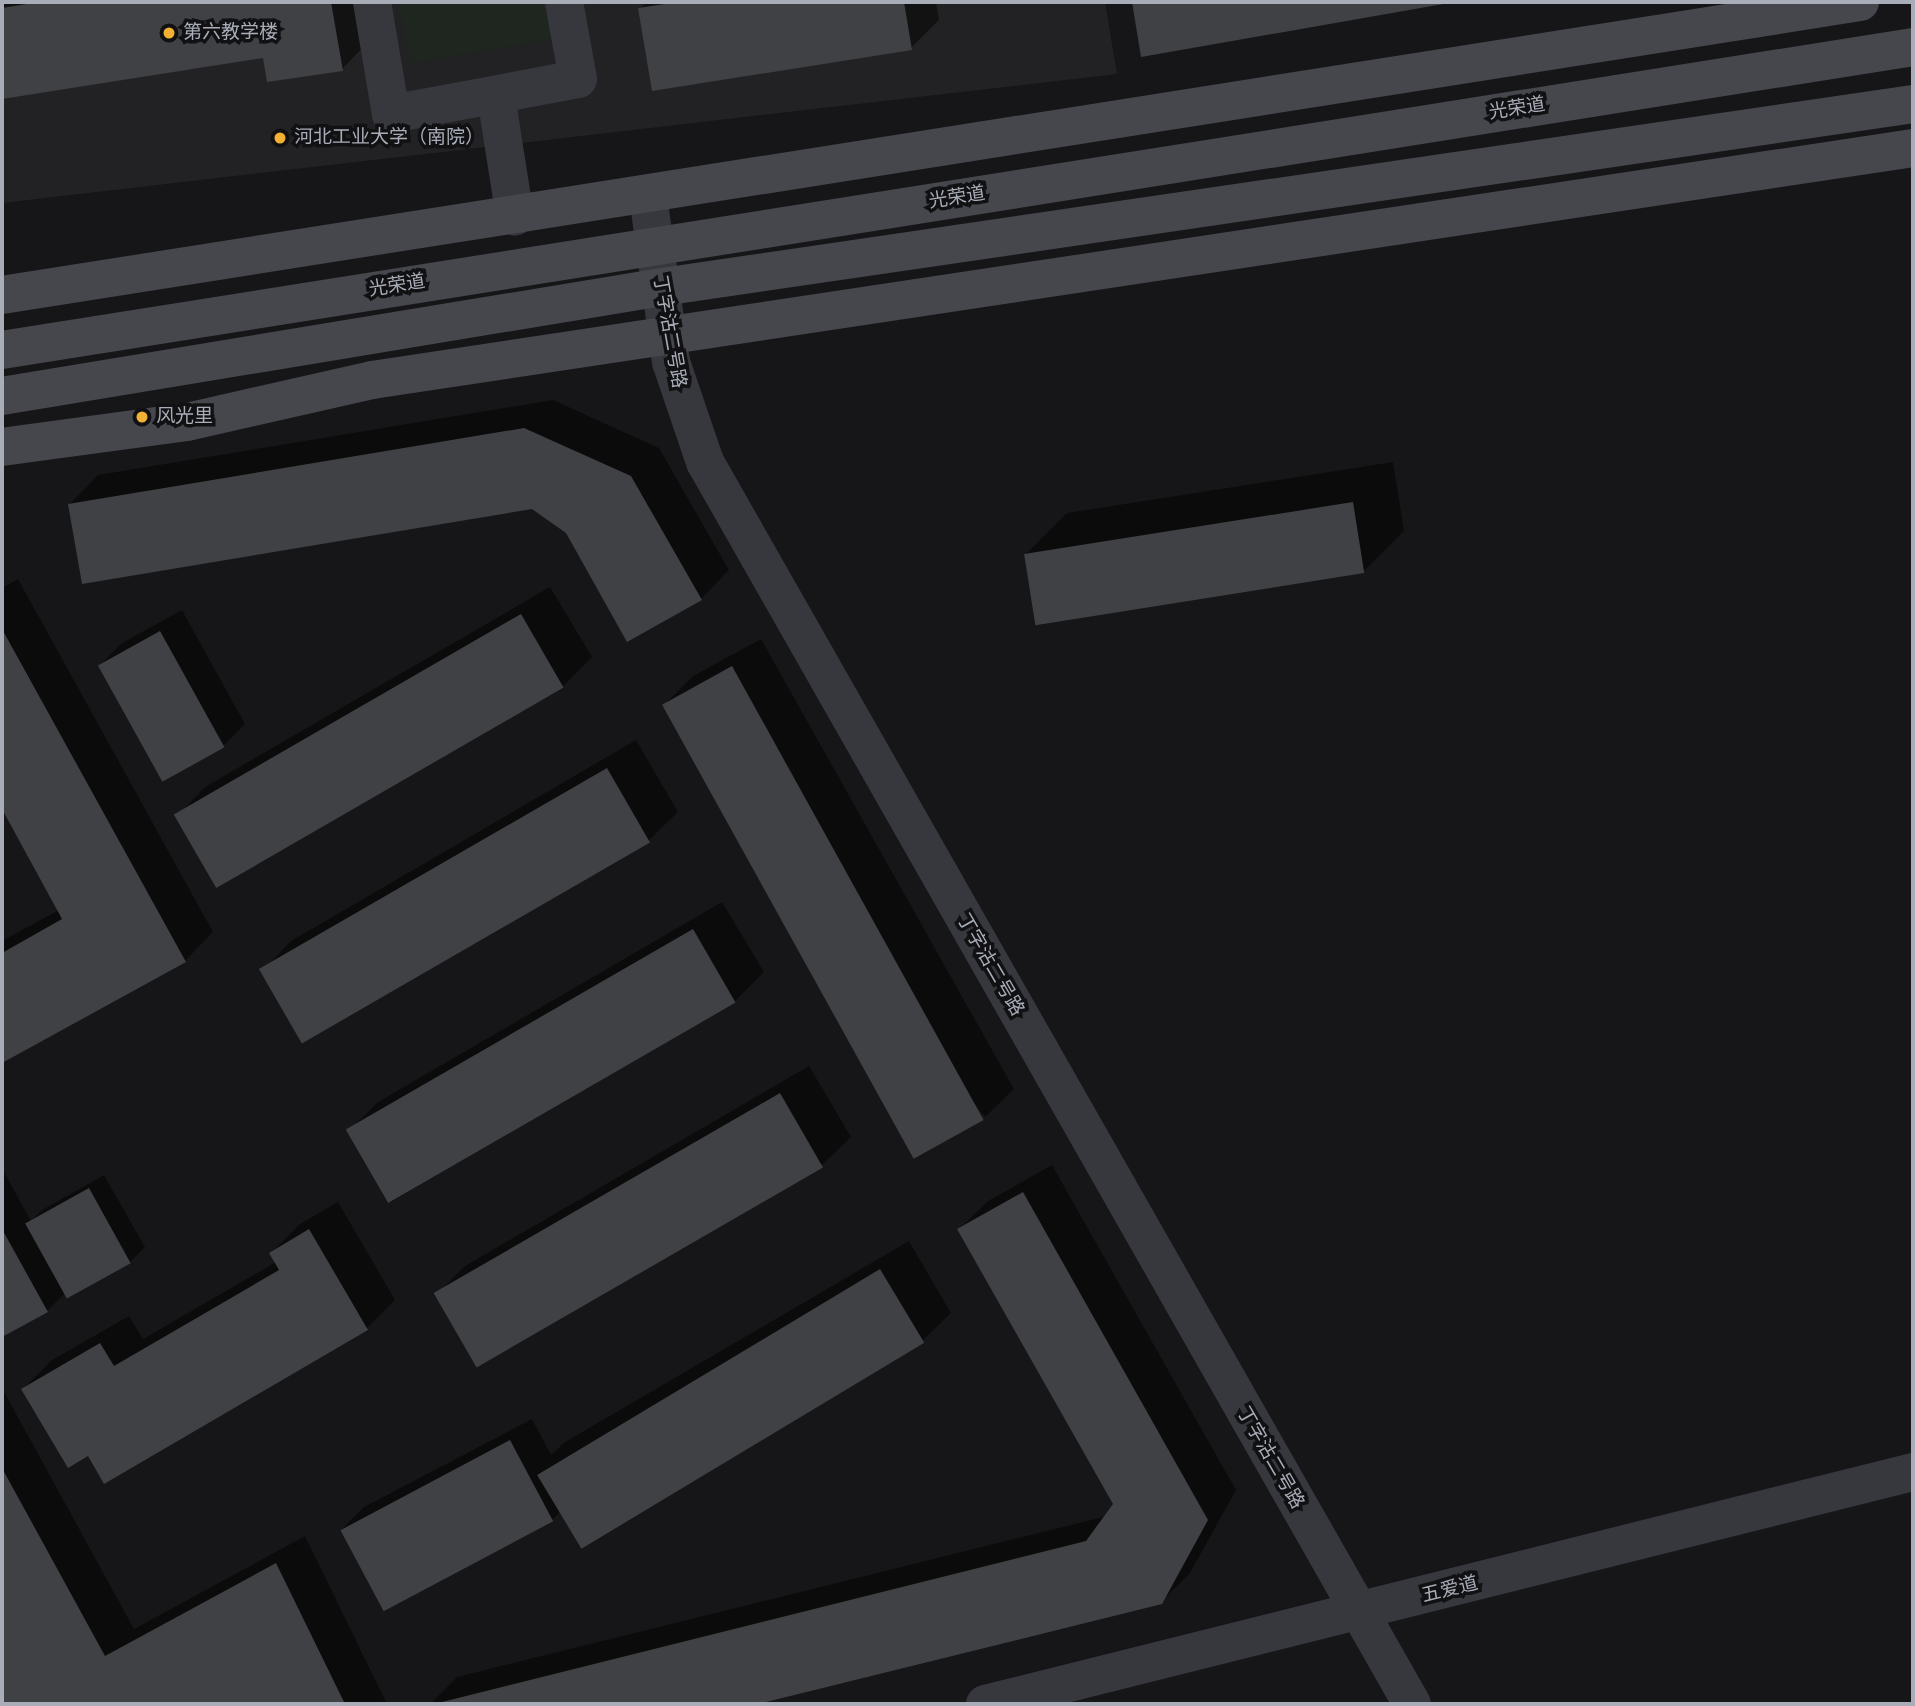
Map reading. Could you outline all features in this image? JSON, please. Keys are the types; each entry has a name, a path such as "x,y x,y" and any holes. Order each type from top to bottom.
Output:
{"main road":[{"path":"2,295 515,217 1860,2"},
{"name":"光荣道","path":"2,350 1913,47"},
{"path":"2,396 662,287 1913,104"},
{"path":"2,447 187,422 372,380 1913,148"}],"street":[{"path":"372,2 391,114 578,79 564,2"},
{"path":"496,96 515,217"},
{"name":"丁字沽二号路","path":"648,196 668,337 685,411 705,462 1412,1704"},
{"name":"五爱道","path":"985,1704 1359,1614 1913,1472"}],"shaded area":[{"name":"河北工业大学（南院）","path":"2,2 1105,2 1117,74 2,203"},
{"path":"399,2 549,2 556,38 410,63"}],"building":[{"name":"第六教学楼","path":"39,2 331,2 343,71 267,82 263,58 2,99 2,8"},
{"path":"678,2 904,2 912,50 652,91 638,8"},
{"path":"1132,2 1449,2 1449,3 1141,57"},
{"path":"524,428 631,476 702,600 627,642 566,533 532,509 82,584 68,504"},
{"path":"1353,502 1364,573 1035,625 1024,554"},
{"path":"521,614 564,688 216,888 174,814"},
{"path":"2,629 186,962 2,1063 2,953 62,919 2,809"},
{"path":"160,631 224,747 162,782 98,665"},
{"path":"732,666 984,1120 914,1159 662,705"},
{"path":"607,768 650,842 302,1043 259,969"},
{"path":"693,929 736,1003 388,1203 346,1130"},
{"path":"780,1093 823,1167 477,1367 434,1293"},
{"path":"89,1188 131,1263 67,1299 25,1223"},
{"path":"1023,1192 1208,1520 1162,1604 758,1704 434,1704 1086,1541 1113,1504 957,1229"},
{"path":"2,1229 48,1312 2,1337"},
{"path":"309,1229 368,1330 104,1484 88,1456 68,1468 21,1389 100,1343 114,1366 279,1270 269,1253"},
{"path":"880,1269 924,1343 581,1549 537,1475"},
{"path":"510,1440 553,1521 384,1611 340,1530"},
{"path":"2,1468 105,1656 276,1563 345,1704 2,1704"}],"place":[{"name":"第六教学楼","path":"169,33"},
{"name":"河北工业大学（南院）","path":"280,138"},
{"name":"风光里","path":"142,417"}]}
